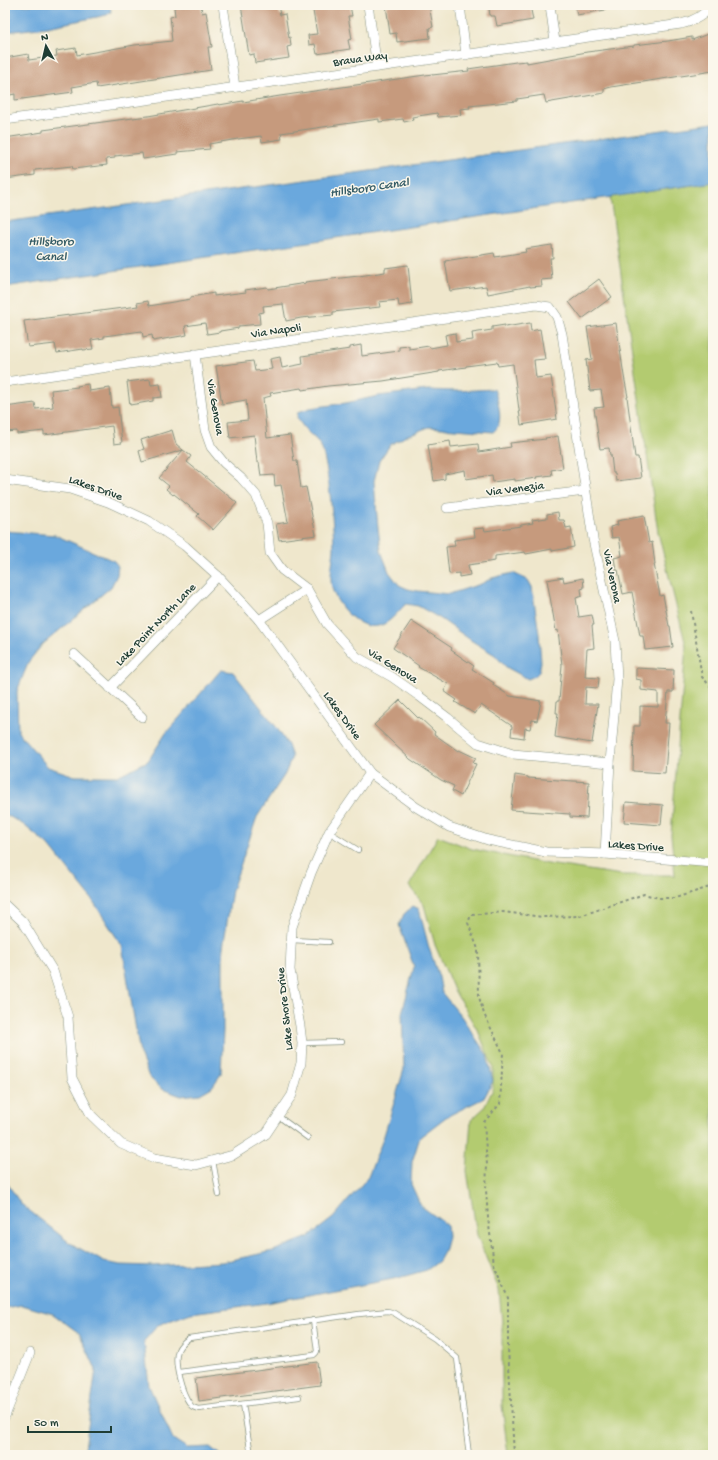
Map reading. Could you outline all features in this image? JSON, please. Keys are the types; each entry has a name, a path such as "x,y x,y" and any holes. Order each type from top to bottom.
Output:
{"street":[{"path":"223,5 235,88"},
{"path":"368,5 377,67"},
{"path":"460,5 466,55"},
{"path":"550,5 555,42"},
{"name":"Brava Way","path":"5,120 689,22 704,14 712,5"},
{"name":"Via Napoli","path":"5,382 536,305 550,307"},
{"name":"Via Verona","path":"550,307 557,317 562,334 593,539 615,640 617,679 610,763 605,854"},
{"name":"Via Genova","path":"195,354 205,430 211,447 224,463 241,478 256,495 267,523 270,553 282,570 307,589 327,624 357,657 408,688 478,743 513,754 610,763"},
{"name":"Lakes Drive","path":"5,480 70,489 108,502 149,521 185,546 218,576 259,620 370,773 416,807 449,827 488,840 546,852 605,854 713,863"},
{"name":"Via Venezia","path":"447,508 585,491"},
{"name":"Lake Point North Lane","path":"110,688 218,576"},
{"path":"259,620 307,589"},
{"path":"74,654 142,717"},
{"name":"Lake Shore Drive","path":"5,905 23,922 53,971 68,1016 72,1078 91,1115 120,1144 154,1158 196,1165 233,1155 266,1134 292,1095 301,1063 302,1043 290,970 292,927 311,873 329,832 370,773"},
{"path":"5,1416 30,1353"}],"lane":[{"path":"329,832 358,850"},
{"path":"292,940 329,942"},
{"path":"302,1043 341,1042"},
{"path":"278,1116 308,1138"},
{"path":"213,1160 219,1195"},
{"path":"299,1397 198,1409 190,1406 182,1387 178,1372 178,1350 189,1338 366,1313 388,1311 394,1313 435,1339 452,1352 457,1358 469,1455"},
{"path":"178,1372 314,1355 317,1351 313,1320"},
{"path":"243,1404 251,1455"}],"path":[{"path":"691,611 702,677 713,689"},
{"path":"514,1455 508,1348 508,1298 494,1264 486,1190 487,1165 484,1122 500,1104 503,1052 484,1014 479,997 478,949 468,923 471,914 503,912 543,917 580,916 644,894 660,898 675,898 713,886"}],"green space":[{"path":"713,182 713,1455 508,1455 502,1405 502,1322 499,1290 477,1235 467,1171 471,1120 484,1108 493,1089 493,1067 479,1033 454,990 435,945 424,905 409,886 438,836 472,849 548,864 622,875 675,875 671,835 686,646 658,532 610,197"}],"water":[{"path":"5,5 110,5 111,12 107,15 47,27 5,32"},
{"name":"Hillsboro Canal","path":"713,123 713,182 5,287 5,222"},
{"path":"494,389 499,406 500,418 497,428 493,432 429,427 408,435 390,445 379,461 374,481 378,528 381,551 389,572 399,585 408,589 449,594 481,584 492,578 513,573 528,580 532,587 539,634 541,662 539,672 535,676 528,679 506,667 495,655 441,619 418,606 406,604 390,620 378,626 363,624 343,609 338,602 331,583 334,538 327,469 324,455 319,444 297,418 298,412 310,408 346,403 378,396 427,390 457,391"},
{"path":"5,531 55,535 114,561 118,566 117,575 111,587 42,645 29,661 17,691 18,732 48,767 75,776 117,776 148,761 166,733 221,670 233,672 277,728 288,745 292,757 285,774 257,817 232,890 223,948 223,1031 221,1074 212,1087 200,1094 181,1096 162,1089 149,1077 140,1054 122,946 91,898 51,848 24,825 5,814"},
{"path":"413,906 419,909 429,948 439,977 442,993 461,1016 487,1055 493,1081 484,1098 446,1117 420,1137 412,1162 411,1184 421,1206 447,1225 448,1237 444,1252 439,1261 427,1270 398,1278 267,1303 191,1313 158,1325 144,1341 149,1386 173,1439 187,1448 210,1447 220,1455 91,1455 85,1448 96,1369 79,1333 53,1314 22,1305 5,1308 5,1180 21,1204 70,1243 104,1262 121,1265 153,1266 222,1262 273,1251 308,1237 333,1218 368,1177 383,1139 404,1069 402,1013 414,967 399,925 404,914"}],"building":[{"path":"201,5 202,13 206,12 212,47 208,47 211,70 97,88 96,83 72,87 73,92 15,100 15,94 5,96 5,58 28,54 29,60 57,56 56,51 76,48 77,55 135,45 172,41 170,17 175,16 174,7"},
{"path":"241,5 278,5 280,15 285,14 289,38 290,37 291,46 287,47 289,58 255,63 254,54 249,55"},
{"path":"312,5 350,5 352,16 348,16 352,39 348,40 350,49 317,54 315,44 309,45 308,35 317,34"},
{"path":"386,5 429,5 433,27 429,28 430,38 397,42 396,33 390,34"},
{"path":"505,5 530,5 533,20 497,26 495,16 490,16 489,8"},
{"path":"575,5 605,5 605,10 577,15"},
{"path":"713,32 713,71 611,87 604,89 604,93 546,103 544,95 517,99 517,101 469,106 470,108 460,109 461,115 438,117 437,113 412,117 413,120 404,122 403,119 379,122 379,119 281,133 282,139 262,142 261,136 238,139 209,144 210,149 177,152 177,154 143,159 142,153 115,156 115,158 106,159 107,165 73,169 72,166 35,170 35,175 5,179 5,138 43,132 43,130 432,74 469,71 468,69 516,62 527,61 527,63 634,45 692,37 692,40"},
{"path":"552,245 553,258 550,258 552,279 541,280 542,286 530,286 488,294 486,286 450,291 445,261 494,253 495,257 526,252 525,249"},
{"path":"408,265 412,304 399,306 398,300 379,302 380,307 333,312 333,315 286,321 283,304 263,306 264,312 259,313 260,324 239,326 239,328 220,332 207,334 205,323 185,326 187,335 153,341 152,335 143,337 142,331 104,336 104,338 91,340 93,349 57,353 55,344 28,347 24,321 138,306 137,303 148,301 149,306 191,299 191,297 214,293 214,296 246,292 245,290 267,287 268,289 306,283 305,282 359,276 385,272 385,268"},
{"path":"599,279 612,297 582,319 569,302"},
{"path":"530,323 531,331 540,329 545,359 534,360 536,378 551,376 557,419 521,425 513,364 498,366 497,362 383,381 302,390 301,388 270,393 271,396 263,398 267,438 290,435 294,461 297,461 301,488 306,487 316,535 279,540 276,524 288,522 281,485 275,486 274,475 261,476 259,462 257,462 254,435 230,438 228,422 248,420 246,400 222,404 216,366 253,361 255,371 272,369 270,359 280,357 282,368 303,364 302,356 350,349 350,347 361,345 362,356 399,351 399,347 409,346 409,349 429,346 430,348 447,345 445,335 455,333 456,342 473,340 472,333 492,330 492,327 505,325 505,327"},
{"path":"616,323 628,397 635,457 638,457 641,478 616,481 615,473 613,473 609,448 600,449 594,408 604,407 601,390 590,391 586,360 592,359 587,327"},
{"path":"150,379 151,385 160,384 162,397 153,398 153,401 130,405 127,382"},
{"path":"88,384 89,391 110,388 112,408 118,407 122,443 114,444 112,426 44,435 44,431 17,434 17,431 5,432 5,407 35,403 36,409 53,407 51,390 78,387 77,386"},
{"path":"172,430 176,444 183,450 142,462 139,451 144,449 141,440"},
{"path":"558,436 563,468 551,470 552,475 515,481 515,479 493,482 492,475 466,479 465,470 445,474 445,479 434,481 428,445 450,441 451,447 478,444 479,452 511,447 510,443 546,439 545,438"},
{"path":"183,450 191,456 187,462 237,503 213,530 197,516 199,514 166,489 169,486 159,478"},
{"path":"558,512 559,520 564,520 566,528 571,527 574,547 526,554 525,552 495,556 495,561 468,565 470,575 459,577 459,573 449,574 446,547 455,546 454,540 475,537 474,529 484,528 485,531 521,526 533,523 532,520 547,518 547,514"},
{"path":"644,516 649,543 652,542 654,564 660,596 663,595 673,647 645,650 643,636 640,636 632,592 623,594 618,570 616,570 614,558 622,556 619,537 612,538 610,527 618,525 617,521"},
{"path":"563,577 564,582 583,578 584,588 581,589 582,596 576,598 579,617 592,615 594,625 592,625 594,648 587,649 585,677 599,678 598,688 586,687 585,704 598,704 592,743 555,737 558,713 556,713 557,701 559,701 562,665 558,630 556,631 547,580"},
{"path":"411,621 452,648 451,650 474,666 472,669 494,683 493,685 510,696 541,701 537,721 532,720 530,729 525,728 524,738 511,736 512,726 481,705 475,714 455,702 457,700 444,691 448,684 418,667 419,666 393,648"},
{"path":"636,668 674,670 673,692 668,692 665,723 669,723 665,773 633,771 634,726 640,726 640,706 658,707 658,692 641,690 641,680 636,679"},
{"path":"400,700 435,732 434,734 458,751 459,750 476,758 473,763 476,764 461,796 452,791 454,786 441,780 410,759 374,725"},
{"path":"515,775 528,778 589,782 587,818 570,817 570,814 511,810"},
{"path":"626,802 663,805 661,825 624,822"},
{"path":"317,1362 320,1385 199,1401 196,1378"}]}
